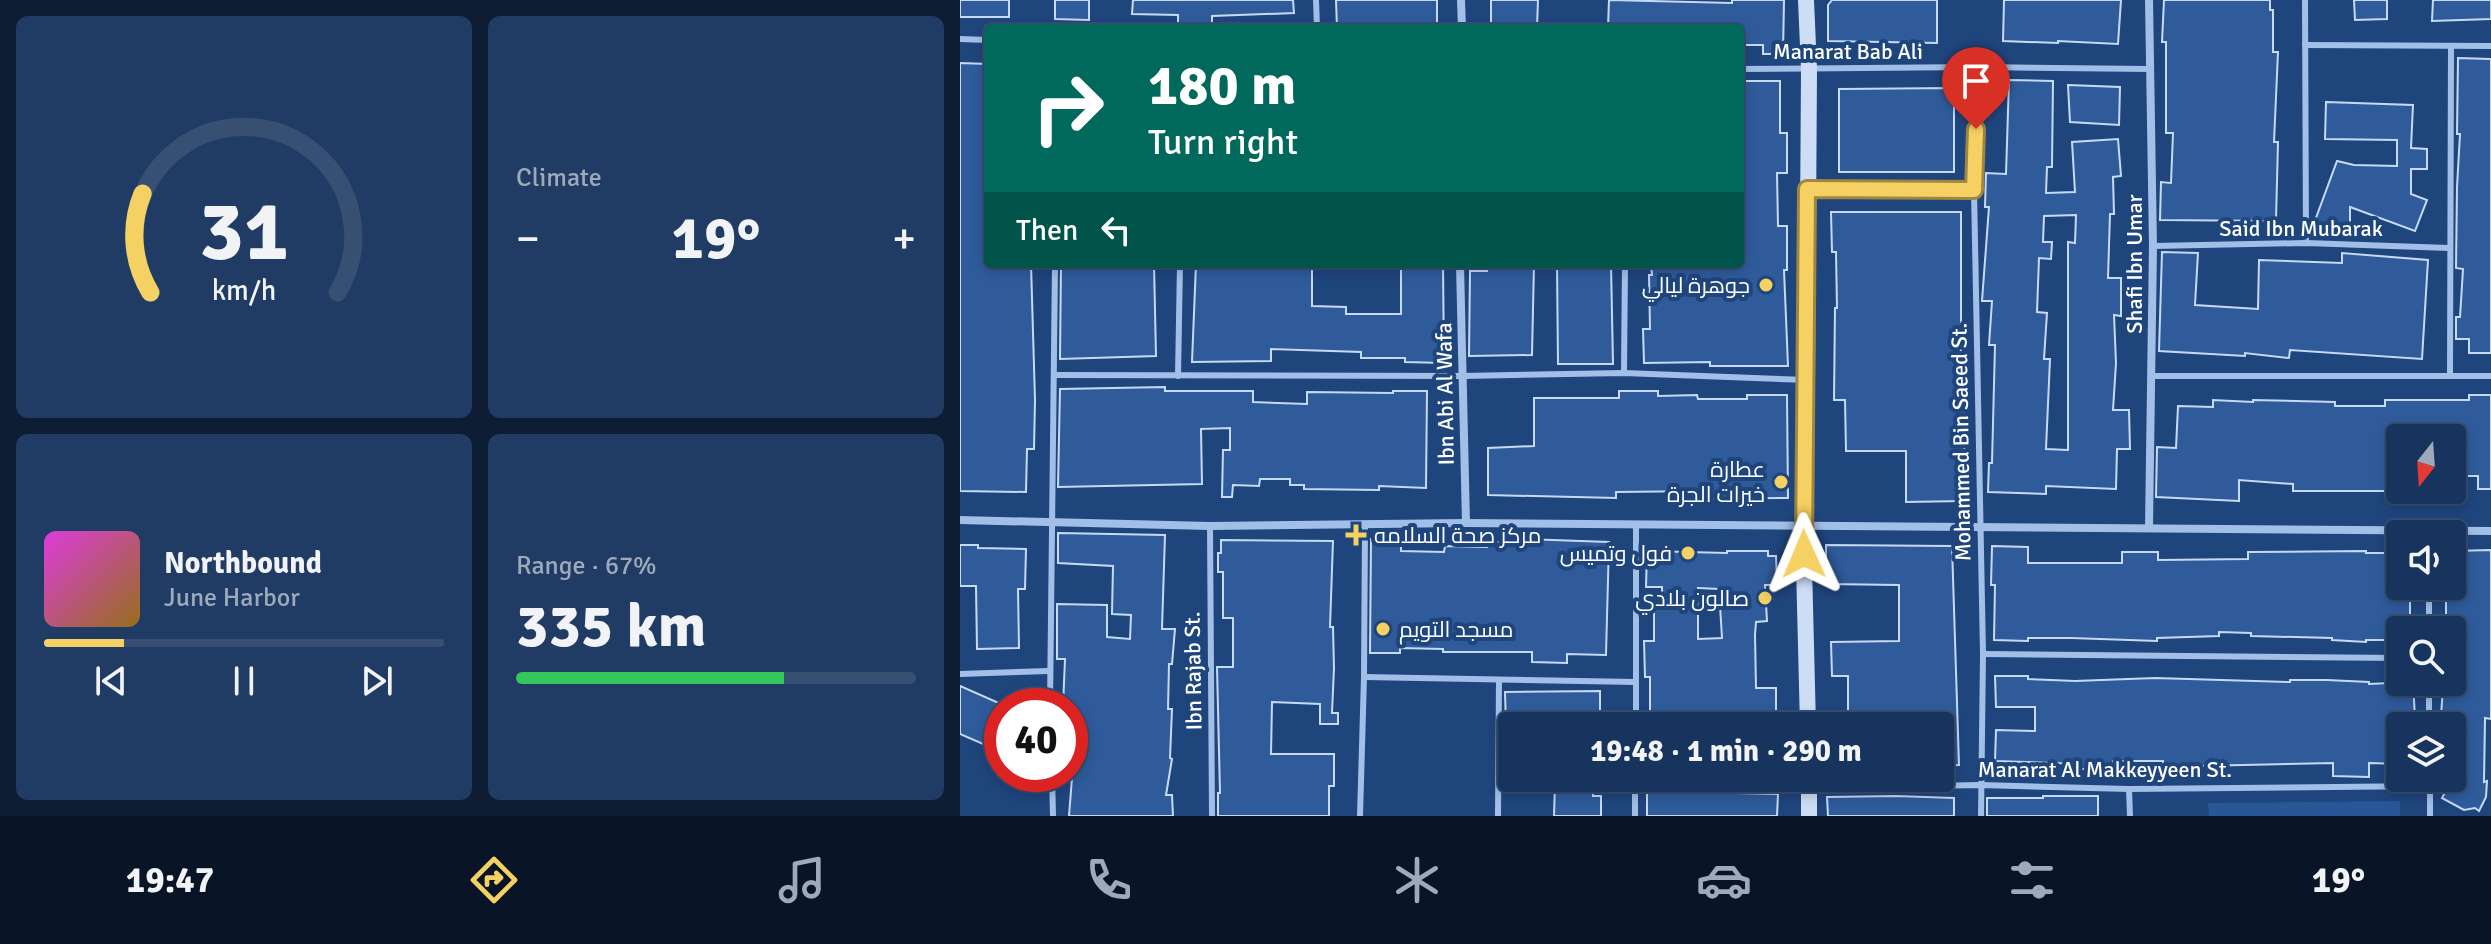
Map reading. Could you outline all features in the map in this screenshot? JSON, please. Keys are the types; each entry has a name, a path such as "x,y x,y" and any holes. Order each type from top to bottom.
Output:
{"street":[{"path":"1461,0 1462,24"},
{"path":"1806,0 1809,69 1803,526 1808,712"},
{"name":"Shafi Ibn Umar","path":"2149,0 2153,246 2149,528"},
{"name":"Ibn Abi Al Wafa","path":"1460,268 1466,523"},
{"path":"960,520 1210,526 1466,523 2386,531"},
{"path":"2466,531 2491,531"},
{"path":"1809,792 1809,816"}],"lane":[{"path":"1316,0 1317,24"},
{"path":"2305,0 2306,243"},
{"path":"960,39 984,40"},
{"path":"2305,45 2491,46"},
{"path":"2450,376 2451,47"},
{"name":"Mohammed Bin Saeed St.","path":"1977,67 1974,190 1983,654 1981,816"},
{"name":"Manarat Bab Ali","path":"1744,69 2149,69"},
{"path":"1807,189 1974,190"},
{"name":"Said Ibn Mubarak","path":"2153,246 2306,243 2449,248"},
{"path":"1049,688 1055,268"},
{"path":"1178,376 1180,268"},
{"path":"1624,373 1625,268"},
{"path":"1054,375 1462,376 1624,373 1807,380"},
{"path":"2152,376 2491,376"},
{"name":"Ibn Rajab St.","path":"1210,526 1212,816"},
{"path":"1360,816 1365,526"},
{"path":"1636,526 1636,712"},
{"path":"1983,654 2386,658"},
{"path":"960,674 1049,671"},
{"path":"1364,677 1636,682"},
{"path":"1498,816 1499,680"},
{"name":"Manarat Al Makkeyyeen St.","path":"1954,785 2129,789 2386,783"},
{"path":"2129,789 2130,816"},
{"path":"1052,792 1053,816"},
{"path":"1635,792 1635,816"},
{"path":"2430,792 2430,816"}],"shaded area":[{"path":"2400,801 2400,816 2209,816 2208,803"}],"building":[{"path":"960,0 1009,0 1009,17 960,17"},
{"path":"1055,0 1089,0 1089,20 1055,19"},
{"path":"1133,0 1293,0 1294,13 1212,16 1212,24 1178,24 1178,15 1132,14"},
{"path":"1336,0 1437,0 1437,24 1337,24"},
{"path":"1491,0 1538,0 1537,24 1491,24"},
{"path":"1609,0 1732,3 1732,0 1784,0 1783,54 1763,54 1763,45 1744,45 1744,24 1608,24"},
{"path":"1832,0 1937,0 1937,43 1828,41 1828,5"},
{"path":"2004,0 2121,0 2118,44 2003,41"},
{"path":"2164,0 2270,0 2270,10 2273,10 2273,52 2278,52 2274,142 2278,142 2276,221 2160,220 2161,182 2171,183 2173,133 2166,133 2166,42 2162,42"},
{"path":"2354,0 2387,0 2387,19 2355,20"},
{"path":"2433,0 2491,0 2491,19 2432,21"},
{"path":"2458,58 2491,59 2491,353 2469,353 2469,339 2456,339 2463,269 2456,268 2460,134 2457,134"},
{"path":"960,63 984,64 984,268 1031,268 1035,400 1034,449 1027,449 1026,492 960,491"},
{"path":"2009,80 2053,81 2052,167 2047,167 2046,193 2075,192 2072,142 2118,139 2121,176 2113,177 2114,214 2110,214 2108,278 2121,278 2121,316 2114,315 2116,363 2113,410 2129,410 2130,449 2117,449 2116,489 2046,486 2046,494 1988,492 1989,463 1992,463 1995,345 1989,345 1992,301 1982,301 1989,207 1985,207 1986,173 2006,174","holes":["2076,215 2075,243 2068,242 2068,450 2046,449 2050,359 2044,359 2047,313 2037,312 2039,258 2051,259 2052,242 2043,242 2044,216"]},
{"path":"1744,81 1780,81 1780,133 1787,133 1787,173 1777,173 1778,226 1787,226 1787,270 1784,270 1788,366 1644,363 1643,329 1650,329 1649,275 1652,275 1651,268 1744,268"},
{"path":"2068,85 2120,87 2119,125 2070,122"},
{"path":"1954,88 1954,172 1839,172 1839,89"},
{"path":"2326,102 2413,105 2411,148 2427,149 2427,169 2411,169 2411,194 2427,200 2415,231 2350,207 2350,227 2313,226 2337,161 2354,165 2397,166 2397,140 2325,139"},
{"path":"1831,212 1961,212 1964,501 1906,502 1906,451 1846,451 1845,400 1834,400 1837,308 1836,252 1832,252"},
{"path":"2162,252 2198,253 2195,305 2258,309 2259,260 2342,263 2342,253 2428,260 2422,359 2290,350 2289,358 2245,353 2245,356 2159,351"},
{"path":"1061,268 1154,268 1156,356 1060,359"},
{"path":"1196,268 1312,268 1312,306 1346,307 1346,314 1401,314 1401,268 1443,268 1444,363 1405,362 1405,358 1361,358 1361,352 1271,349 1271,361 1192,362"},
{"path":"1487,268 1534,268 1532,355 1469,356 1470,271 1487,271"},
{"path":"1557,268 1611,268 1613,364 1558,364"},
{"path":"1165,387 1165,391 1253,391 1253,402 1307,404 1307,392 1427,391 1426,488 1304,489 1304,485 1290,485 1290,479 1260,479 1259,486 1233,485 1232,497 1222,497 1223,450 1230,450 1230,428 1201,429 1202,484 1058,487 1060,389"},
{"path":"1619,391 1658,391 1658,396 1697,395 1698,399 1787,395 1788,498 1704,499 1704,491 1616,492 1616,498 1488,495 1488,448 1534,446 1534,398 1619,398"},
{"path":"2469,395 2491,395 2491,489 2478,489 2478,476 2466,476 2466,424 2386,424 2386,495 2385,491 2293,491 2293,484 2239,480 2239,501 2156,497 2157,447 2176,448 2178,406 2213,407 2213,400 2385,406 2385,400 2469,400"},
{"path":"1058,533 1165,535 1162,629 1175,629 1172,664 1169,664 1168,709 1172,709 1172,759 1166,795 1172,795 1173,816 1069,816 1071,792 1088,792 1088,688 1064,688 1065,659 1057,659 1057,604 1107,605 1107,637 1130,639 1131,615 1112,614 1113,566 1058,563"},
{"path":"1371,539 1401,540 1401,551 1444,552 1445,546 1487,547 1487,542 1523,543 1523,539 1609,542 1606,655 1567,654 1567,663 1532,662 1532,652 1443,652 1443,649 1400,648 1400,653 1370,653"},
{"path":"1221,540 1333,541 1330,627 1333,627 1334,668 1332,713 1338,713 1338,724 1320,724 1320,704 1272,702 1271,754 1334,754 1334,786 1329,786 1329,816 1218,816 1217,667 1233,667 1233,618 1223,618 1223,572 1218,572"},
{"path":"960,545 1026,549 1025,589 1018,589 1019,648 977,649 976,586 960,586"},
{"path":"1826,545 1952,546 1959,765 1954,765 1954,712 1848,712 1848,676 1832,676 1831,642 1899,641 1899,585 1826,584"},
{"path":"1992,546 2028,547 2028,563 2122,563 2122,552 2158,552 2158,560 2248,559 2248,552 2366,551 2386,553 2386,600 2410,600 2410,616 2386,616 2386,640 2366,642 2219,632 2219,636 2157,638 2157,641 2071,638 1994,640 1995,585 1991,585"},
{"path":"2491,550 2491,719 2485,718 2486,797 2479,811 2475,808 2464,810 2442,798 2445,792 2466,792 2466,712 2441,712 2442,696 2466,696 2466,616 2446,616 2446,600 2466,600 2466,551"},
{"path":"1647,551 1768,551 1768,556 1776,556 1777,585 1765,585 1767,621 1756,622 1755,635 1756,688 1776,688 1776,712 1650,712 1650,677 1645,677 1644,641 1654,641 1654,608 1662,608 1662,587 1646,587","holes":["1698,588 1719,589 1722,638 1698,639"]},
{"path":"1995,676 2028,676 2028,679 2075,681 2155,678 2386,683 2386,696 2414,696 2415,712 2386,712 2386,764 2369,763 2369,777 2333,776 2333,763 2199,766 2199,770 2163,769 2163,761 2113,761 2113,770 2081,769 2081,764 1995,761 1996,730 2035,731 2035,707 1996,707"},
{"path":"960,686 984,697 984,742 983,744 960,734"},
{"path":"1600,691 1600,712 1506,712 1505,692"},
{"path":"1555,792 1593,792 1593,796 1601,796 1601,816 1554,816"},
{"path":"1647,792 1778,794 1777,816 1647,816"},
{"path":"2098,796 2098,816 1987,816 1987,798"},
{"path":"1827,797 1954,798 1954,816 1828,816"}],"place":[{"name":"جوهرة ليالي","path":"1766,285"},
{"name":"عطارة خيرات الجرة","path":"1781,482"},
{"name":"مركز صحة السلامه","path":"1356,535"},
{"name":"فول وتميس","path":"1688,553"},
{"name":"صالون بلادي","path":"1765,598"},
{"name":"مسجد التويم","path":"1383,629"}],"route":[{"path":"1804,554 1807,189 1974,190 1976,129"}]}
